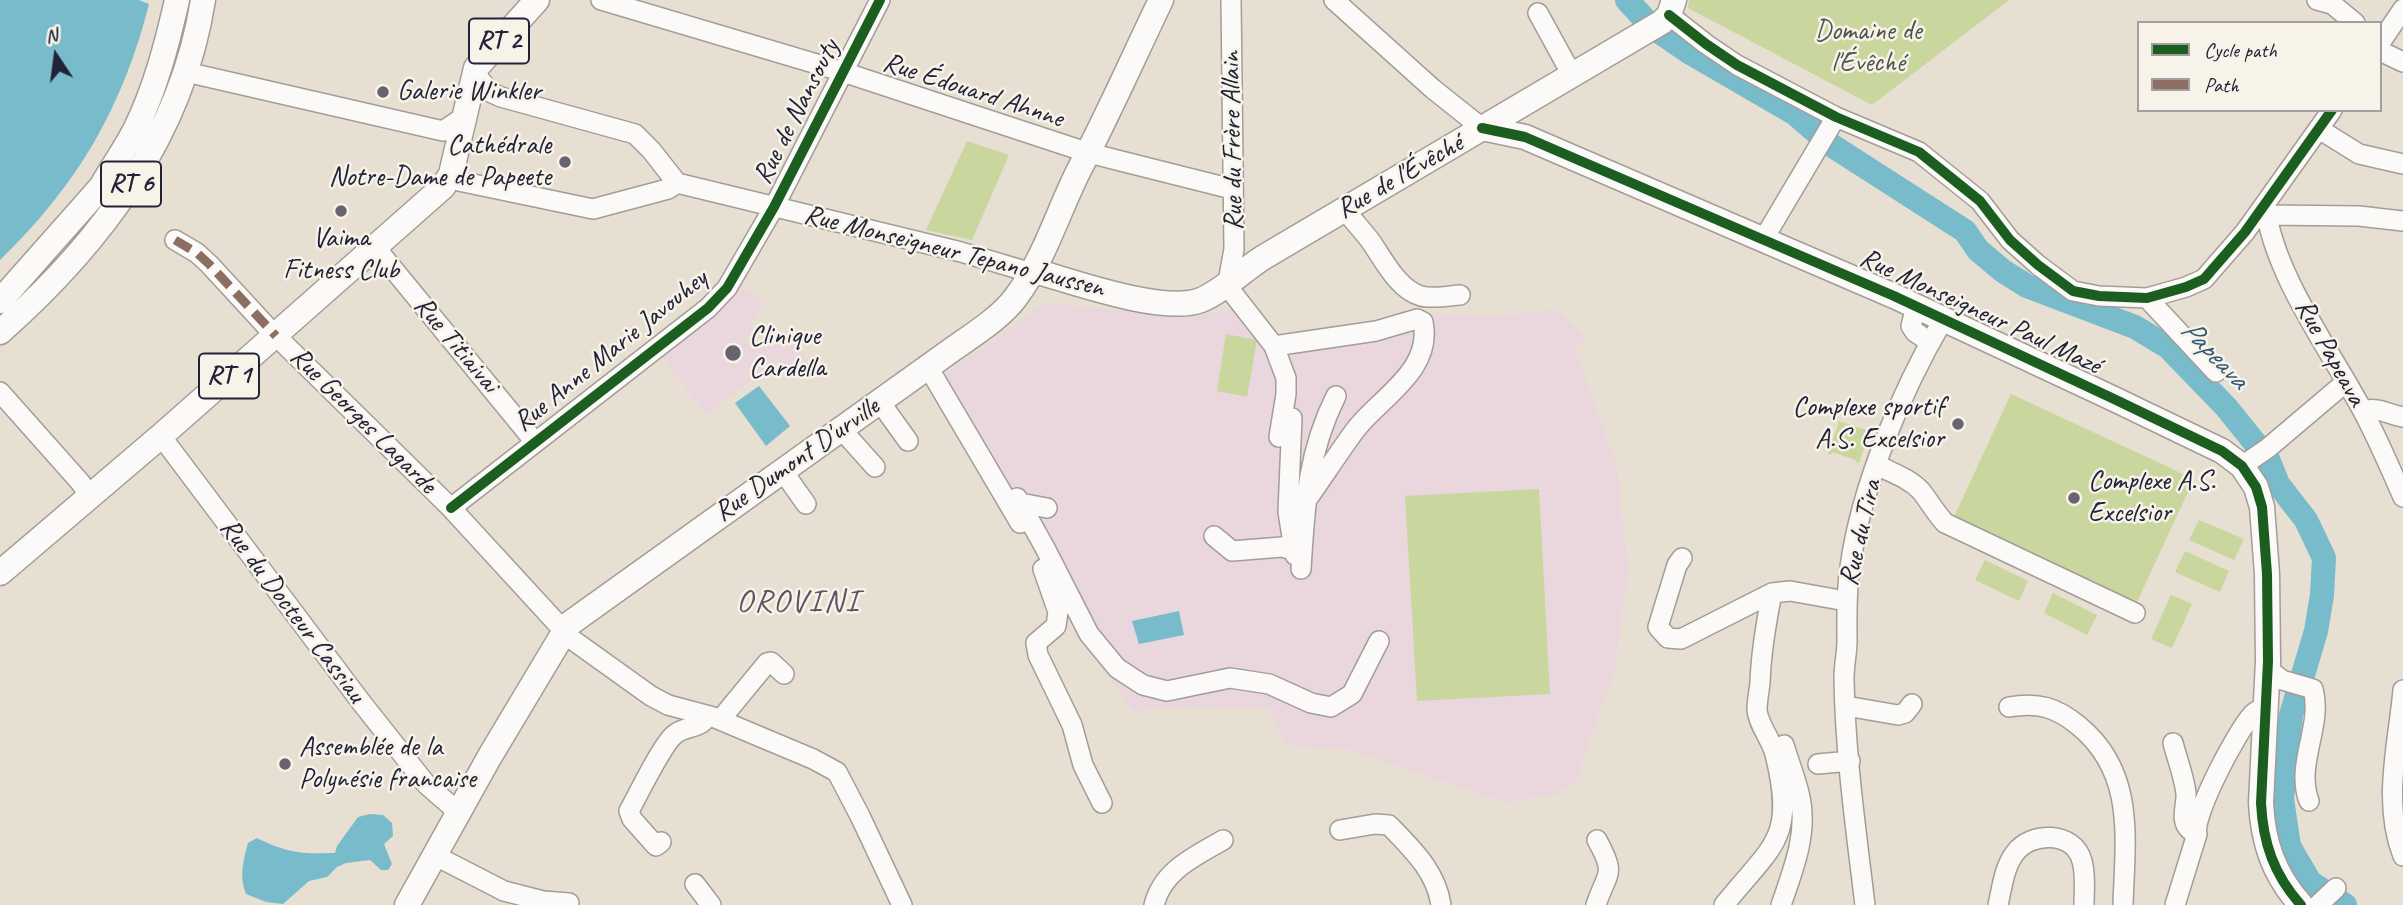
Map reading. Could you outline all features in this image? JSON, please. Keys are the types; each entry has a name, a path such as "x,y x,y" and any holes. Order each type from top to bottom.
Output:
{"main road":[{"name":"RT 6","path":"0,301 101,187 116,162 135,129 160,67 177,0"},
{"name":"RT 6","path":"0,332 71,264 116,208 146,161 186,72 195,45 203,0"},
{"name":"RT 2","path":"454,144 474,72 537,0"},
{"name":"Rue Dumont D'urville","path":"407,905 458,812 565,630 782,470 989,323 1016,298 1032,273 1161,0"},
{"name":"Rue de l'Évêché","path":"1228,282 1251,265 1572,75 1663,17"},
{"name":"Rue Monseigneur Paul Mazé","path":"1482,128 1532,140 1916,307 2114,398 2246,463 2262,507 2267,574 2267,688 2260,803 2262,826 2265,843 2278,875 2320,899"},
{"name":"RT 1","path":"0,573 276,336 443,187 454,144"},
{"name":"Rue Monseigneur Tepano Jaussen","path":"1032,273 1042,273 1109,291 1174,304 1200,300 1228,282"}],"street":[{"name":"Rue Édouard Ahnne","path":"601,0 841,72 1089,153 1232,189"},
{"name":"Rue de Nansouty","path":"774,207 880,0"},
{"name":"Rue du Frère Allain","path":"1228,282 1234,250 1231,0"},
{"path":"1334,0 1433,89 1482,128"},
{"path":"2317,0 2332,4 2353,21"},
{"path":"2382,40 2403,9"},
{"path":"1538,13 1572,75"},
{"path":"1663,17 1737,65 1828,131 1919,152 1980,201 2010,240 2038,265 2073,291 2099,296 2147,298 2204,279 2266,210 2331,112"},
{"path":"2382,52 2403,62"},
{"path":"186,72 454,144 593,209 668,189 677,183 635,134 490,93 474,72"},
{"path":"2319,129 2358,154 2403,164"},
{"path":"1763,240 1828,131"},
{"name":"Rue Monseigneur Tepano Jaussen","path":"677,183 987,259 1032,273"},
{"name":"Rue Anne Marie Javouhey","path":"453,507 721,296 774,207"},
{"path":"1344,209 1395,275 1414,293 1425,297 1460,295"},
{"path":"2266,210 2403,221"},
{"name":"Rue Papeava","path":"2266,210 2275,244 2291,283 2362,411 2403,497"},
{"name":"Rue Georges Lagarde","path":"175,240 209,264 276,336 453,507 565,630 651,696 668,705 713,718 813,759 837,772 902,905"},
{"name":"Rue Titiaivai","path":"376,248 535,442"},
{"path":"1228,282 1233,295 1274,346 1286,378 1279,437"},
{"path":"2147,298 2216,372"},
{"path":"1916,307 1911,326 1930,342"},
{"path":"1274,346 1376,331 1417,319 1423,323 1425,333 1420,355 1407,377 1357,428 1306,501"},
{"name":"Rue du Tira","path":"1865,905 1844,676 1850,564 1858,523 1877,465 1904,396 1943,320"},
{"path":"931,365 1020,503 1089,634 1116,668 1143,685 1167,691 1230,678 1269,684 1311,703 1331,707 1352,694 1379,641"},
{"path":"931,365 1037,553 1058,612 1056,626 1036,643 1038,655 1072,725 1083,765 1102,803"},
{"path":"2246,463 2268,449 2346,382"},
{"path":"0,392 90,495"},
{"path":"1286,394 1292,414 1288,512 1292,550 1301,569 1311,461 1318,436 1336,396"},
{"path":"880,402 908,441"},
{"path":"2362,411 2383,410 2403,417"},
{"path":"841,429 875,467"},
{"name":"Rue du Docteur Cassiau","path":"161,436 361,702 426,784 458,812"},
{"path":"1877,465 1905,478 1922,492 1931,508 1945,523 2135,613"},
{"path":"782,470 806,504"},
{"path":"1020,503 1047,508"},
{"path":"1214,536 1232,551 1282,547 1292,550"},
{"path":"1682,558 1677,565 1658,627 1668,638 1681,639 1772,593 1790,591 1846,601"},
{"path":"1724,905 1759,867 1782,825 1784,805 1778,767 1774,749 1757,712 1761,645 1772,593"},
{"path":"661,842 656,845 632,819 629,811 673,737 713,718 767,663 771,662 784,674"},
{"path":"2173,743 2186,793 2184,819 2188,830 2195,826 2229,750 2267,688 2282,680 2313,689 2316,702 2304,787 2309,801"},
{"path":"2403,690 2392,793 2395,830 2403,856"},
{"path":"1846,706 1898,715 1905,713 1912,704"},
{"path":"2009,707 2030,704 2052,709 2068,717 2095,741 2106,757 2117,777 2125,815 2123,905"},
{"path":"1757,712 1782,737 1801,800 1801,843 1781,905"},
{"path":"1818,764 1850,761"},
{"path":"1340,830 1375,824 1389,825 1431,872 1441,905"},
{"path":"2175,905 2197,834 2195,826"},
{"path":"1998,905 2008,864 2014,853 2034,838 2047,837 2059,838 2077,851 2082,860 2084,905"},
{"path":"1154,905 1158,889 1181,865 1223,839"},
{"path":"1596,905 1610,874 1609,863 1597,840"},
{"path":"434,855 504,891 543,901 574,904"},
{"path":"695,884 711,905"}],"shaded area":[{"name":"Clinique Cardella","path":"740,287 765,302 750,326 754,329 747,337 740,333 747,342 753,339 757,344 772,333 785,349 793,343 812,367 793,381 776,360 706,415 661,356 729,303"},
{"path":"1044,303 1190,317 1257,305 1278,342 1328,337 1413,312 1490,317 1555,309 1585,337 1575,350 1617,466 1628,569 1615,668 1576,782 1559,793 1507,803 1350,750 1287,745 1268,708 1190,707 1133,711 1105,671 1041,546 938,378 997,339"}],"green space":[{"name":"Domaine de l'Évêché","path":"1689,0 2009,0 1872,105 1688,8"},
{"path":"967,141 1009,155 972,240 926,230"},
{"path":"1226,334 1257,340 1247,397 1217,391"},
{"name":"Complexe A.S. Excelsior","path":"2011,394 2194,479 2137,602 1954,517"},
{"path":"1839,421 1870,431 1859,463 1832,452 1831,455 1828,454"},
{"path":"1539,489 1550,694 1417,701 1405,496"},
{"path":"2199,520 2244,539 2234,560 2189,540"},
{"path":"2185,551 2229,571 2220,592 2175,572"},
{"path":"1985,560 2028,581 2019,601 1975,580"},
{"path":"2053,593 2097,615 2087,635 2044,613"},
{"path":"2171,595 2192,604 2172,648 2151,639"}],"water":[{"path":"0,0 139,0 149,4 126,77 94,143 52,203 0,260"},
{"path":"759,386 790,426 766,446 735,403"},
{"path":"1179,611 1184,635 1139,644 1132,621"},
{"path":"383,815 392,823 393,836 384,844 392,864 388,870 381,870 370,860 346,863 337,867 327,877 309,881 283,904 266,902 246,894 242,875 248,843 257,838 294,852 335,853 358,817"}],"waterway":[{"name":"Papeava","path":"1627,0 1651,26 1689,52 1794,113 1831,145 1965,231 1978,250 2003,271 2027,286 2135,327 2168,347 2226,407 2268,459 2278,484 2306,520 2324,558 2316,631 2291,715 2282,799 2289,846 2310,882 2345,905"}],"marked path":[{"path":"175,240 209,264 276,336"}],"cycle path":[{"path":"451,508 708,308 727,288 774,207 880,0"},
{"path":"1669,15 1737,65 1836,117 1919,152 1980,201 2010,240 2038,265 2073,291 2099,296 2147,298 2204,279 2245,232 2331,112"},
{"path":"1482,128 1525,137 1894,296 2222,451 2242,466 2256,487 2262,507 2267,574 2268,661 2262,818 2267,845 2277,870 2301,905"}],"place":[{"name":"Galerie Winkler","path":"383,92"},
{"name":"Cathédrale Notre-Dame de Papeete","path":"565,162"},
{"name":"Vaima Fitness Club","path":"341,211"},
{"name":"Clinique Cardella","path":"733,353"},
{"name":"Complexe sportif A.S. Excelsior","path":"1958,424"},
{"name":"Complexe A.S. Excelsior","path":"2074,498"},
{"name":"Assemblée de la Polynésie francaise","path":"285,764"}],"district":[{"name":"OROVINI","path":"798,603"}]}
